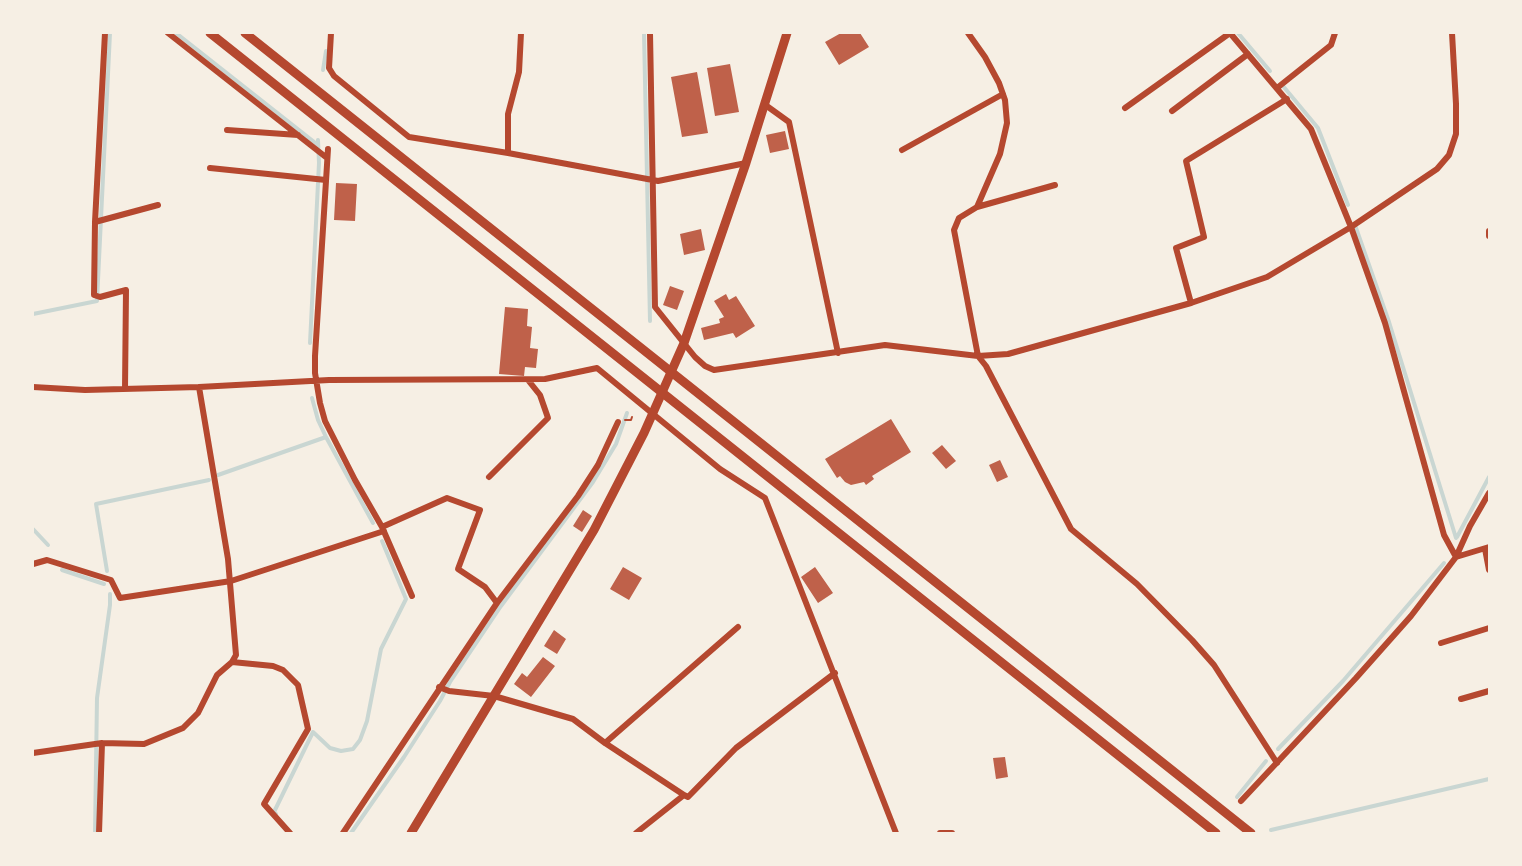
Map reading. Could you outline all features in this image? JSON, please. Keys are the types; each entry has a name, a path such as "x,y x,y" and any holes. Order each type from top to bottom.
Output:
{"main road":[{"path":"210,33 1216,833"},
{"path":"245,33 1251,833"},
{"path":"411,833 594,530 653,413 684,343 746,163 787,33"}],"street":[{"path":"105,33 99,221 94,295 98,297 126,290 125,389"},
{"path":"168,33 324,156"},
{"path":"331,33 329,68 334,79 409,136 663,182 746,163"},
{"path":"507,153 508,114 519,72 521,33"},
{"path":"650,33 648,179 655,307 695,357 714,370 885,345 978,356 1008,354 1191,303 1267,277 1351,227 1437,169 1449,155 1456,134 1452,33"},
{"path":"968,33 985,57 1003,94 1007,123 1000,154 977,207"},
{"path":"1125,108 1230,33 1311,129 1351,227 1385,323 1444,535 1456,557"},
{"path":"1277,88 1331,45 1335,33"},
{"path":"1172,111 1248,54"},
{"path":"902,150 1003,94"},
{"path":"1191,303 1176,248 1204,237 1186,161 1287,99"},
{"path":"764,104 789,122 838,353"},
{"path":"227,130 298,135"},
{"path":"328,149 324,156 321,180 316,381 325,421 383,529 412,596"},
{"path":"210,168 321,180"},
{"path":"1055,185 977,207 959,218 954,230 978,356 986,366 1071,529 1137,584 1192,640 1214,665 1277,763"},
{"path":"99,221 158,205"},
{"path":"33,387 85,390 316,381 528,380 564,376 597,368 720,469 765,498 896,833"},
{"path":"489,477 548,418 540,395 528,380"},
{"path":"33,753 98,743 144,744 183,728 198,713 217,675 232,662 236,655 231,581 199,387"},
{"path":"343,833 497,603 578,496 598,465 618,422"},
{"path":"1241,801 1403,625 1456,557 1489,493"},
{"path":"33,564 47,560 111,579 120,598 231,581 383,529 447,498 480,510 458,569 485,587 497,603"},
{"path":"1456,557 1487,548 1489,570"},
{"path":"605,743 738,627"},
{"path":"1441,643 1489,628"},
{"path":"232,662 273,666 283,670 298,685 308,729 264,804 290,833"},
{"path":"440,687 449,691 494,696 573,719 605,743 688,797 736,748 835,673"},
{"path":"1461,699 1489,691"},
{"path":"98,743 99,833"},
{"path":"636,833 684,795"},
{"path":"940,833 952,833"}],"building":[{"path":"841,33 860,33 869,47 839,65 825,42"},
{"path":"730,64 739,112 715,116 707,68"},
{"path":"697,72 708,133 682,137 671,77"},
{"path":"785,131 789,149 770,153 766,135"},
{"path":"336,183 357,184 355,221 334,220"},
{"path":"701,229 705,250 684,255 680,234"},
{"path":"670,286 684,291 677,310 663,305"},
{"path":"726,294 729,300 736,296 755,326 736,338 733,333 704,340 701,328 720,323 719,319 724,317 714,301"},
{"path":"505,307 528,309 527,326 532,327 530,348 538,349 536,368 525,367 524,376 499,374"},
{"path":"891,419 911,452 872,476 874,479 866,485 864,482 851,485 840,476 837,478 825,459"},
{"path":"942,445 956,461 946,469 932,453"},
{"path":"1000,460 1008,477 997,482 989,465"},
{"path":"583,510 592,516 582,532 573,526"},
{"path":"623,567 642,578 629,600 610,589"},
{"path":"815,567 833,593 818,603 801,577"},
{"path":"554,630 566,639 557,654 544,646"},
{"path":"543,657 555,666 531,697 514,684 522,673 527,677"},
{"path":"1005,757 1008,777 996,779 993,758"}],"waterway":[{"path":"33,314 97,301 110,33"},
{"path":"176,33 318,145"},
{"path":"644,33 650,321"},
{"path":"1238,33 1270,71"},
{"path":"323,70 326,51"},
{"path":"1283,86 1318,128 1348,205"},
{"path":"310,343 319,163 318,140"},
{"path":"1355,225 1389,322 1456,538"},
{"path":"312,398 326,437"},
{"path":"351,833 404,757 450,682 501,606 593,482 616,444 627,413"},
{"path":"218,475 326,437 373,523"},
{"path":"1457,537 1489,477"},
{"path":"107,571 96,504 209,480"},
{"path":"33,529 48,545"},
{"path":"276,814 274,812 313,732 330,748 341,751 353,749 360,740 367,721 381,649 406,599 382,541"},
{"path":"1278,749 1343,681 1444,563"},
{"path":"62,570 104,584"},
{"path":"95,833 97,698 110,594"},
{"path":"1237,797 1266,761"},
{"path":"1271,830 1489,779"}]}
